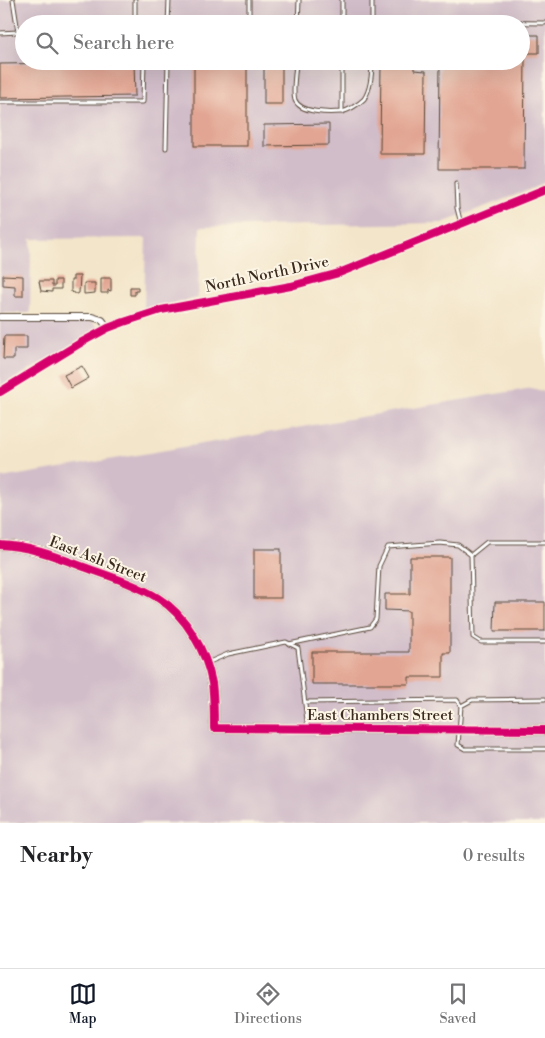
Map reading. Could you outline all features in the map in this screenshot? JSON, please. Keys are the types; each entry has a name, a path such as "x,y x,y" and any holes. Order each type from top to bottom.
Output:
{"street":[{"name":"North North Drive","path":"0,392 54,358 108,328 161,310 320,279 381,257 545,190"},
{"path":"0,317 92,317 102,320 108,328"},
{"name":"East Ash Street","path":"0,545 16,546 41,552 121,580 171,607 182,619 197,643 206,663 213,693 214,728"},
{"name":"East Chambers Street","path":"214,728 545,730"}],"lane":[{"path":"12,0 15,16"},
{"path":"135,0 136,15"},
{"path":"168,15 169,0"},
{"path":"249,0 249,15"},
{"path":"298,15 299,0"},
{"path":"342,0 342,15"},
{"path":"372,0 372,15"},
{"path":"530,23 545,23"},
{"path":"0,33 15,32"},
{"path":"0,102 143,102 144,70"},
{"path":"166,148 168,70"},
{"path":"296,70 295,98 298,105 307,110 342,112 356,106 365,98 372,70"},
{"path":"342,70 342,112"},
{"path":"456,184 457,208 461,224"},
{"path":"471,554 487,542 545,542"},
{"path":"289,644 370,627 376,619 379,566 388,547 440,543 458,545 471,554"},
{"path":"471,554 473,637 481,642 545,642"},
{"path":"206,663 228,654 286,642 298,648 308,729"},
{"path":"461,706 472,700 545,699"},
{"path":"306,702 457,700 461,706 458,745 465,749 545,749"}],"shaded area":[{"path":"0,0 545,0 545,181 534,188 442,223 200,227 198,298 144,310 146,238 31,239 30,313 0,313"},
{"path":"0,321 92,321 99,330 0,387"},
{"path":"532,388 545,392 545,823 0,823 1,478"}],"building":[{"path":"530,35 539,35 539,53 530,53"},
{"path":"0,64 15,64 15,70 134,70 135,96 0,98"},
{"path":"194,70 247,70 247,146 194,146"},
{"path":"264,70 282,70 282,104 264,104"},
{"path":"381,70 426,71 425,154 380,154"},
{"path":"440,70 525,70 524,169 439,169"},
{"path":"329,124 329,145 264,146 264,125"},
{"path":"3,275 23,276 23,296 15,296 15,286 3,285"},
{"path":"73,276 80,276 79,293 77,294 71,292"},
{"path":"101,278 111,278 111,291 108,290 108,293 101,293"},
{"path":"55,280 61,280 61,289 52,289 52,292 41,291 39,281 52,281 52,286 55,286"},
{"path":"84,283 95,283 95,293 84,294"},
{"path":"130,287 138,287 135,295 130,295"},
{"path":"4,336 27,336 27,349 14,349 14,359 3,359"},
{"path":"82,366 89,378 71,388 64,375"},
{"path":"254,549 281,549 281,598 254,598"},
{"path":"410,557 450,557 450,653 443,653 443,677 409,677 409,684 312,684 312,652 409,652 409,611 385,610 385,594 410,594"},
{"path":"495,602 545,602 545,631 494,631"}],"cycle path":[{"path":"0,392 82,342 124,322 161,310 291,286 339,273 545,190"},
{"path":"0,545 33,550 64,559 131,584 168,605 186,624 205,659 212,683 214,728 545,730"}]}
